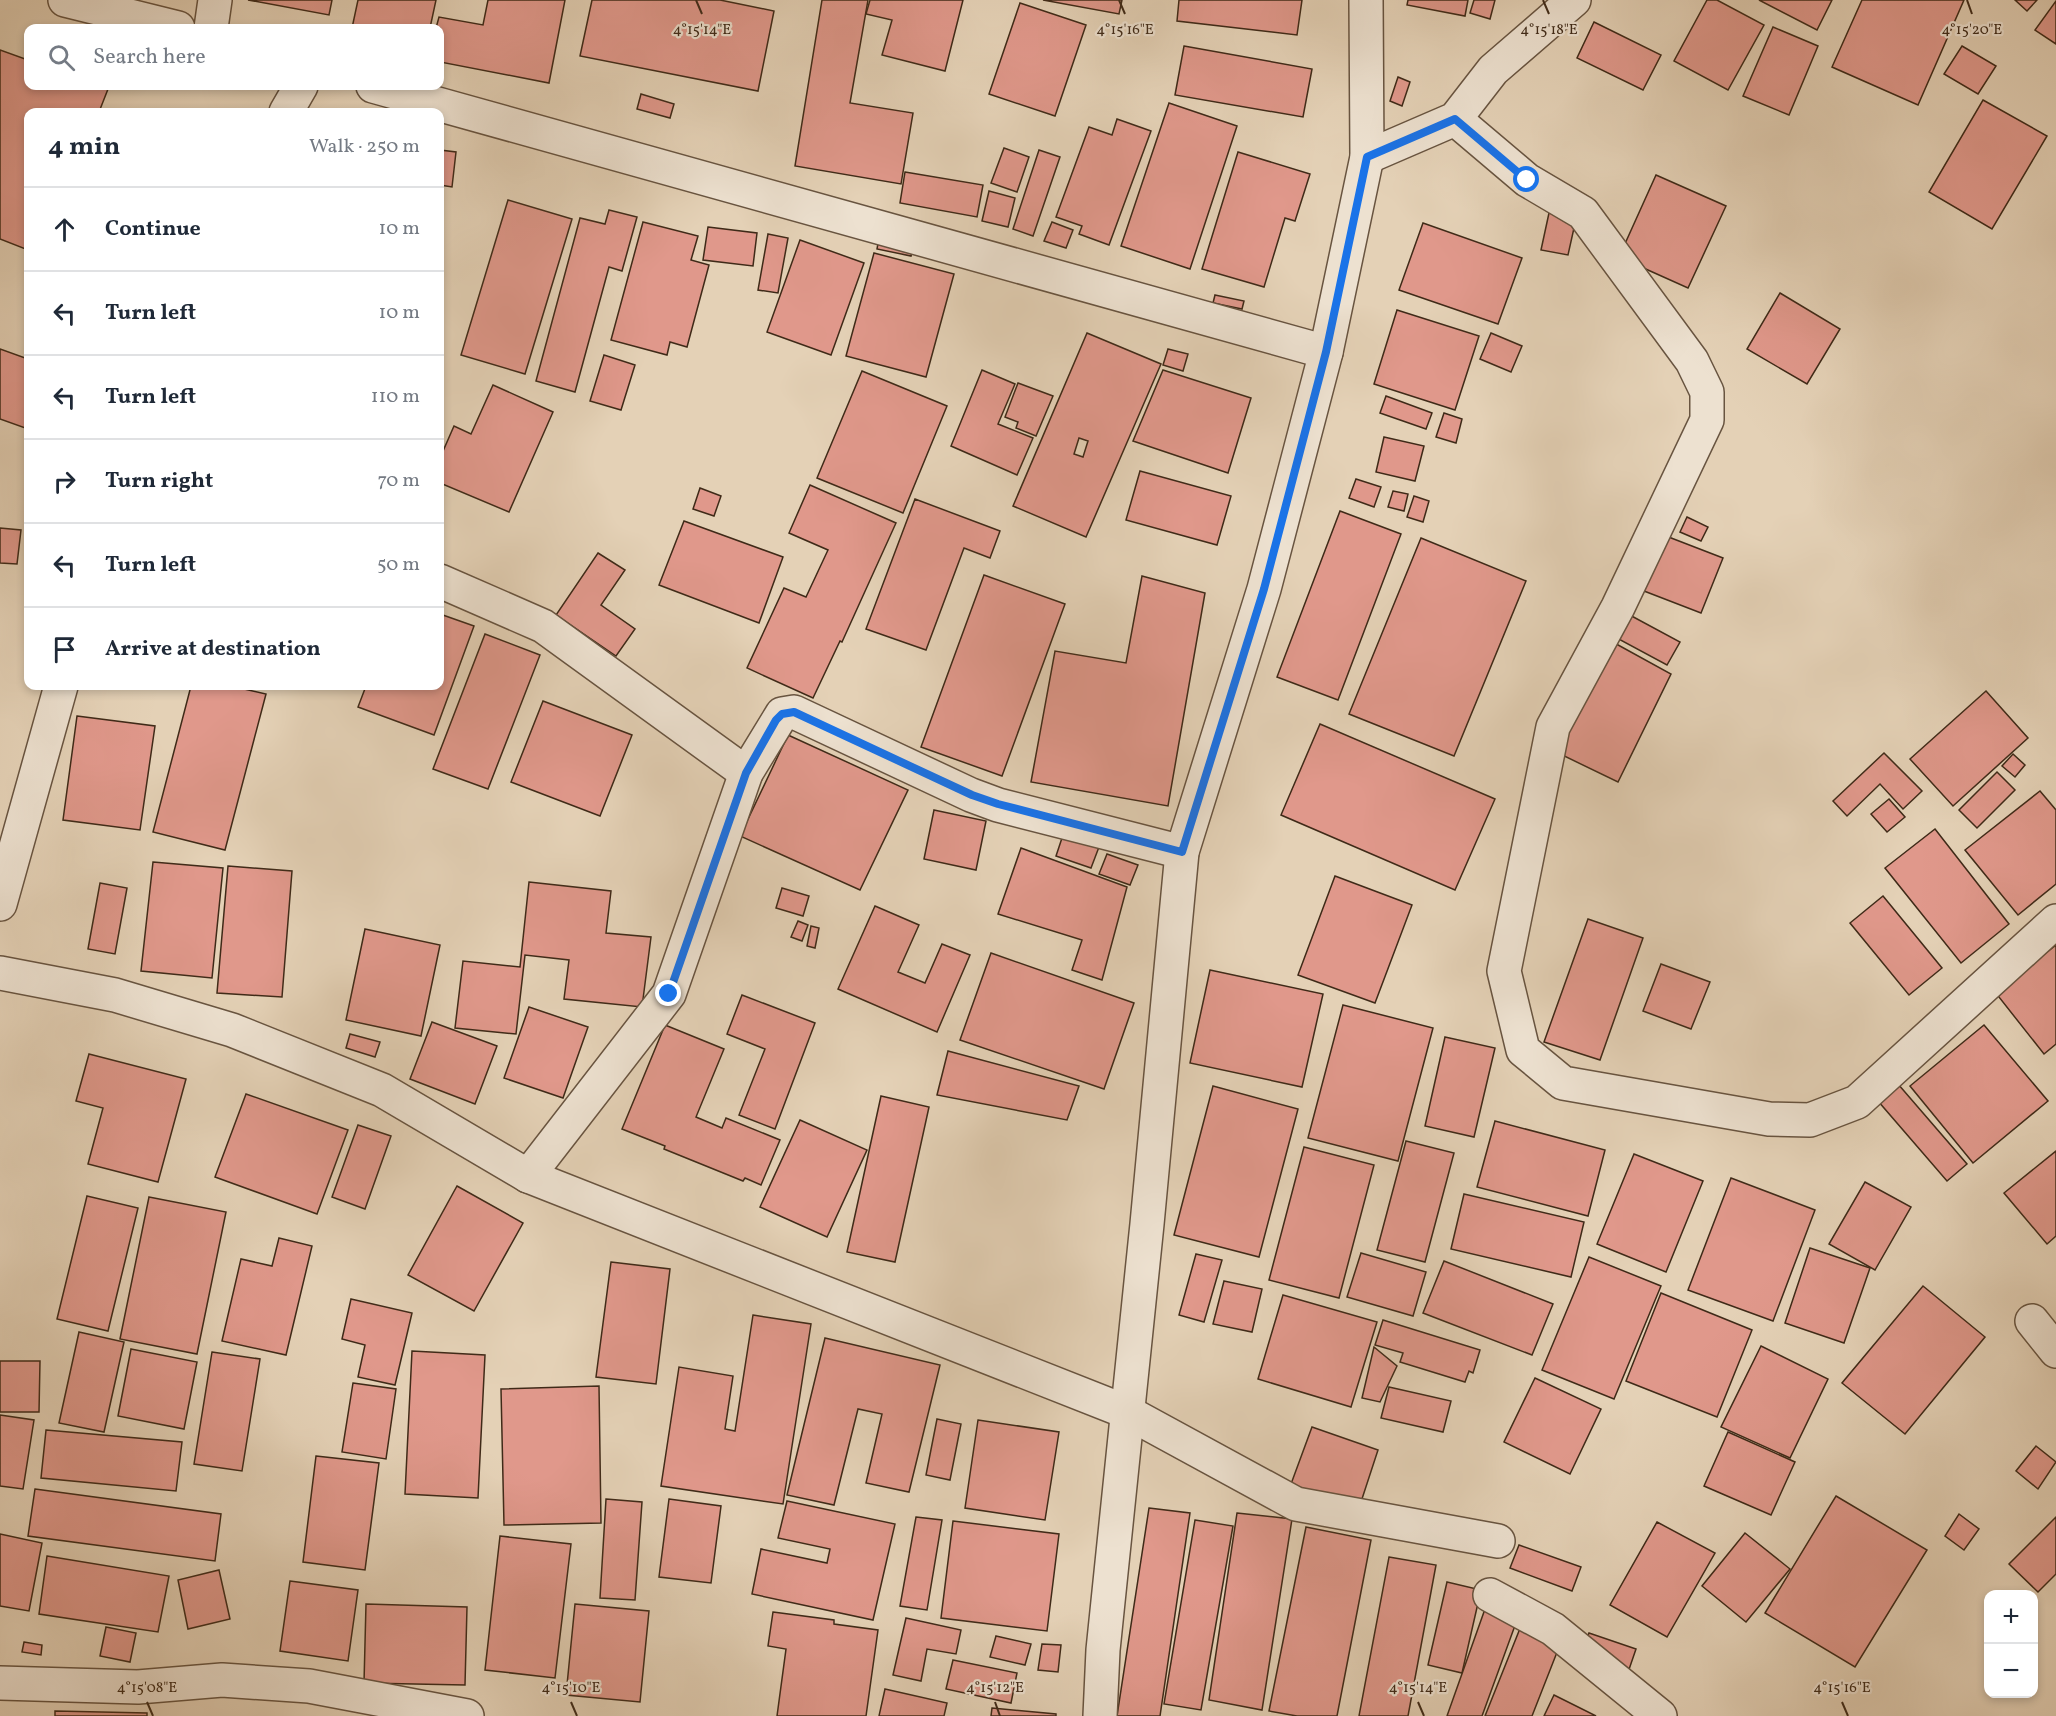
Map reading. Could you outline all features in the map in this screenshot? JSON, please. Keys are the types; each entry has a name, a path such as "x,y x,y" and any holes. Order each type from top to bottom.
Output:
{"street":[{"path":"65,0 162,24"},
{"path":"212,24 215,0"},
{"path":"1100,1716 1103,1650 1182,852 1264,589 1326,352 1367,157 1366,0"},
{"path":"1367,157 1455,119 1493,70 1574,0"},
{"path":"288,108 299,90"},
{"path":"387,90 1326,352"},
{"path":"1455,119 1527,180 1583,213 1692,361 1707,392 1707,420 1618,607 1553,727 1504,970 1523,1050 1563,1083 1769,1119 1810,1120 1857,1102 2056,921"},
{"path":"444,583 543,626 746,773"},
{"path":"0,904 60,690"},
{"path":"528,1176 669,994 746,773 776,720 782,714 794,712 972,795 998,804 1182,852"},
{"path":"0,973 115,995 232,1030 382,1090 528,1176 1127,1412 1296,1504 1498,1541"},
{"path":"2032,1321 2056,1351"},
{"path":"1490,1595 1553,1629 1660,1716"},
{"path":"0,1683 138,1687 222,1680 309,1686 455,1714"}],"building":[{"path":"248,0 332,0 329,15"},
{"path":"358,0 436,0 431,24 353,24"},
{"path":"488,0 565,0 549,83 444,63 444,24 437,24 439,17 483,25"},
{"path":"592,0 720,0 774,11 758,91 580,56"},
{"path":"822,0 868,0 850,103 913,113 901,184 795,166"},
{"path":"870,0 963,0 945,71 882,55 892,20 866,14"},
{"path":"1043,0 1122,0 1119,14"},
{"path":"1179,0 1302,0 1297,35 1177,21"},
{"path":"1408,0 1468,0 1465,16 1407,5"},
{"path":"1474,0 1495,0 1490,19 1470,13"},
{"path":"1707,0 1717,0 1764,25 1728,90 1674,61"},
{"path":"1759,0 1832,0 1817,30"},
{"path":"1862,0 1964,0 1918,105 1832,67"},
{"path":"2015,0 2037,0 2027,11"},
{"path":"2056,1 2056,44 2035,30"},
{"path":"1020,3 1086,25 1055,116 989,94"},
{"path":"1594,22 1661,55 1643,90 1577,58"},
{"path":"1773,27 1818,46 1789,115 1743,96"},
{"path":"1184,46 1312,69 1303,117 1175,95"},
{"path":"1962,46 1996,66 1978,94 1944,74"},
{"path":"0,50 24,59 24,90 108,90 101,108 24,108 24,248 0,239"},
{"path":"1398,77 1410,82 1402,106 1390,101"},
{"path":"641,94 674,104 670,118 637,109"},
{"path":"1983,100 2047,136 1992,229 1929,192"},
{"path":"1169,103 1237,126 1190,269 1121,246"},
{"path":"1117,119 1151,131 1109,245 1079,234 1082,226 1056,217 1089,127 1112,135"},
{"path":"1004,148 1029,157 1017,192 991,183"},
{"path":"444,150 456,152 452,187 444,186"},
{"path":"1039,150 1060,157 1033,236 1013,229"},
{"path":"1238,152 1310,174 1295,221 1285,218 1264,287 1202,269"},
{"path":"905,172 983,185 977,217 900,203"},
{"path":"1656,175 1726,206 1688,288 1619,257"},
{"path":"989,191 1015,198 1008,227 982,221"},
{"path":"508,200 572,219 525,374 461,355"},
{"path":"609,210 637,217 622,271 609,267 575,392 536,381 580,218 605,224"},
{"path":"1549,213 1576,219 1568,255 1541,250"},
{"path":"643,222 698,236 691,260 709,265 687,347 670,342 667,355 611,340"},
{"path":"1052,222 1073,230 1066,248 1044,241"},
{"path":"1423,223 1522,258 1498,324 1399,290"},
{"path":"708,227 757,233 753,266 703,260"},
{"path":"880,233 915,241 911,256 877,249"},
{"path":"768,234 788,238 778,293 758,290"},
{"path":"800,240 864,263 831,355 767,332"},
{"path":"874,253 954,274 926,377 846,356"},
{"path":"1780,293 1840,329 1807,384 1747,349"},
{"path":"1215,295 1244,301 1242,309 1213,303"},
{"path":"1397,310 1479,336 1455,410 1374,384"},
{"path":"1087,333 1161,364 1086,537 1013,506","holes":["1079,438 1088,441 1083,457 1074,454"]},
{"path":"1491,333 1522,346 1511,372 1480,359"},
{"path":"0,349 24,358 24,428 0,419"},
{"path":"1168,349 1188,354 1183,371 1163,365"},
{"path":"604,355 635,365 621,410 590,401"},
{"path":"982,370 1015,384 998,424 1033,438 1017,475 951,446"},
{"path":"1163,370 1251,398 1228,473 1133,441"},
{"path":"862,371 947,406 903,513 817,478"},
{"path":"1018,383 1053,396 1036,436 1016,428 1018,422 1005,417"},
{"path":"493,385 553,412 509,512 444,485 444,449 454,426 471,434"},
{"path":"1386,396 1432,413 1426,429 1380,413"},
{"path":"1444,413 1462,419 1456,443 1436,437"},
{"path":"1384,437 1424,446 1415,481 1376,472"},
{"path":"1140,471 1231,496 1217,545 1126,520"},
{"path":"1356,479 1381,487 1374,507 1349,498"},
{"path":"810,485 896,523 842,642 840,641 813,698 747,668 784,588 806,597 828,550 789,533"},
{"path":"700,488 721,496 714,516 693,509"},
{"path":"1393,491 1408,494 1404,511 1388,507"},
{"path":"1414,496 1429,501 1423,522 1407,517"},
{"path":"915,499 1000,531 990,558 964,548 926,650 866,629"},
{"path":"1340,511 1401,534 1338,700 1277,677"},
{"path":"1687,517 1708,527 1701,541 1680,532"},
{"path":"684,521 783,557 759,623 659,585"},
{"path":"0,528 21,530 17,564 0,563"},
{"path":"1666,536 1723,558 1701,613 1644,591"},
{"path":"1421,538 1526,581 1454,756 1349,714"},
{"path":"598,553 625,570 601,605 635,629 616,656 556,615"},
{"path":"984,575 1065,604 1002,776 921,747"},
{"path":"1142,576 1205,593 1168,806 1031,782 1055,651 1126,663"},
{"path":"1626,613 1680,642 1667,665 1613,636"},
{"path":"444,615 474,626 434,735 358,707 364,690 444,690"},
{"path":"485,634 540,655 488,789 433,769"},
{"path":"1609,640 1671,674 1618,782 1556,752"},
{"path":"190,690 248,690 266,694 225,850 153,832"},
{"path":"1986,691 2028,738 1953,806 1910,759"},
{"path":"543,701 632,735 600,816 511,782"},
{"path":"77,716 155,726 140,830 63,820"},
{"path":"1320,724 1495,799 1455,890 1281,815"},
{"path":"788,735 908,790 860,890 740,836"},
{"path":"1884,753 1922,791 1903,809 1880,784 1847,816 1833,801"},
{"path":"2013,754 2025,765 2015,777 2002,766"},
{"path":"1997,772 2015,790 1977,828 1959,810"},
{"path":"2040,791 2056,810 2056,884 2018,915 1965,850"},
{"path":"1889,799 1905,817 1887,832 1871,814"},
{"path":"934,810 986,821 976,870 924,859"},
{"path":"1935,829 2009,924 1961,963 1885,868"},
{"path":"1063,835 1099,847 1091,868 1056,856"},
{"path":"1021,848 1127,887 1102,980 1072,970 1082,940 998,914"},
{"path":"1107,854 1138,865 1130,885 1099,874"},
{"path":"153,862 223,868 212,978 141,971"},
{"path":"228,866 292,871 282,997 217,993"},
{"path":"1335,876 1412,905 1375,1003 1298,975"},
{"path":"529,882 611,891 606,933 651,937 642,1007 564,999 569,960 525,955 516,1034 455,1028 463,961 520,967"},
{"path":"100,883 127,888 115,954 88,949"},
{"path":"782,888 809,896 803,916 776,908"},
{"path":"1883,896 1942,968 1909,995 1850,923"},
{"path":"875,906 919,925 898,972 925,983 942,944 970,955 937,1032 838,989"},
{"path":"1588,919 1643,938 1600,1060 1544,1042"},
{"path":"798,921 808,925 802,941 791,937"},
{"path":"811,926 819,928 815,948 807,946"},
{"path":"365,929 440,945 421,1036 346,1020"},
{"path":"2056,945 2056,1044 2044,1054 1995,992"},
{"path":"991,953 1134,1003 1104,1089 960,1040"},
{"path":"1661,964 1710,982 1691,1029 1643,1011"},
{"path":"1210,970 1323,994 1302,1087 1190,1063"},
{"path":"742,995 815,1023 775,1129 739,1115 765,1049 727,1034"},
{"path":"1343,1005 1433,1028 1398,1161 1308,1138"},
{"path":"529,1007 588,1027 563,1098 504,1078"},
{"path":"432,1022 497,1046 475,1104 410,1079"},
{"path":"665,1025 724,1049 696,1117 722,1128 726,1118 780,1140 761,1185 745,1178 743,1181 622,1129"},
{"path":"1984,1025 2048,1101 1973,1163 1910,1086"},
{"path":"350,1034 380,1042 375,1057 346,1048"},
{"path":"1445,1037 1495,1048 1474,1137 1425,1126"},
{"path":"948,1051 1079,1086 1067,1120 937,1095"},
{"path":"89,1054 186,1079 158,1182 88,1164 103,1108 76,1101"},
{"path":"1898,1084 1967,1164 1947,1181 1878,1101"},
{"path":"1213,1086 1298,1109 1259,1257 1174,1235"},
{"path":"246,1094 348,1130 317,1214 215,1177"},
{"path":"881,1096 929,1107 895,1262 847,1252"},
{"path":"800,1120 867,1150 827,1237 760,1207"},
{"path":"1495,1121 1605,1150 1588,1216 1477,1187"},
{"path":"358,1125 391,1136 365,1209 332,1197"},
{"path":"1406,1141 1454,1153 1425,1262 1377,1250"},
{"path":"1304,1147 1374,1165 1339,1298 1269,1280"},
{"path":"2056,1151 2056,1236 2047,1244 2004,1193"},
{"path":"1634,1154 1703,1181 1666,1272 1597,1244"},
{"path":"1731,1178 1815,1210 1773,1321 1688,1290"},
{"path":"1865,1182 1911,1207 1875,1270 1829,1244"},
{"path":"457,1186 523,1223 474,1311 408,1275"},
{"path":"1464,1194 1584,1222 1571,1277 1451,1249"},
{"path":"87,1196 138,1208 108,1331 57,1319"},
{"path":"149,1197 226,1212 197,1354 120,1339"},
{"path":"279,1238 312,1246 286,1355 222,1341 241,1259 272,1266"},
{"path":"1810,1248 1870,1268 1844,1343 1785,1323"},
{"path":"1361,1253 1426,1272 1413,1316 1347,1297"},
{"path":"1196,1254 1222,1260 1204,1322 1179,1315"},
{"path":"1589,1257 1661,1286 1614,1399 1542,1370"},
{"path":"1444,1261 1553,1304 1532,1355 1423,1313"},
{"path":"611,1262 670,1269 656,1384 596,1377"},
{"path":"1224,1281 1262,1289 1252,1332 1213,1324"},
{"path":"1923,1286 1985,1337 1905,1434 1842,1383"},
{"path":"1661,1293 1752,1330 1717,1417 1626,1381"},
{"path":"1283,1295 1377,1322 1351,1407 1258,1379"},
{"path":"351,1299 412,1313 395,1385 358,1377 365,1345 342,1339"},
{"path":"753,1315 811,1324 783,1504 661,1486 679,1367 733,1376 725,1429 735,1431"},
{"path":"1383,1320 1480,1350 1473,1373 1469,1371 1465,1382 1400,1362 1403,1353 1375,1345"},
{"path":"79,1332 124,1342 104,1432 59,1423"},
{"path":"825,1338 940,1365 909,1492 866,1483 882,1414 858,1409 834,1505 787,1495"},
{"path":"1761,1346 1828,1379 1790,1458 1721,1427"},
{"path":"1374,1347 1397,1366 1380,1402 1362,1398"},
{"path":"131,1349 197,1362 184,1429 118,1416"},
{"path":"412,1351 485,1355 478,1498 405,1494"},
{"path":"212,1352 260,1359 242,1471 194,1464"},
{"path":"0,1361 40,1361 39,1412 0,1412"},
{"path":"1535,1378 1601,1409 1570,1474 1504,1442"},
{"path":"353,1383 396,1389 386,1459 342,1452"},
{"path":"599,1386 601,1523 504,1525 501,1389"},
{"path":"1389,1387 1451,1401 1443,1432 1381,1418"},
{"path":"0,1415 34,1420 23,1489 0,1486"},
{"path":"937,1419 961,1424 950,1480 926,1475"},
{"path":"978,1420 1059,1432 1045,1520 965,1508"},
{"path":"1312,1427 1378,1450 1359,1508 1291,1484"},
{"path":"46,1430 182,1442 176,1491 41,1478"},
{"path":"1728,1432 1795,1462 1771,1515 1704,1486"},
{"path":"2036,1446 2056,1462 2038,1489 2016,1471"},
{"path":"316,1456 379,1463 365,1570 303,1562"},
{"path":"35,1489 221,1514 215,1561 28,1536"},
{"path":"1836,1496 1927,1550 1855,1667 1765,1613"},
{"path":"606,1499 642,1502 635,1600 600,1598"},
{"path":"669,1499 721,1506 711,1583 659,1577"},
{"path":"787,1501 895,1524 873,1620 752,1594 761,1549 827,1563 830,1549 778,1538"},
{"path":"1149,1508 1190,1513 1160,1716 1117,1716"},
{"path":"1237,1513 1292,1519 1262,1710 1209,1700"},
{"path":"1959,1514 1979,1529 1964,1550 1945,1536"},
{"path":"916,1517 942,1520 927,1610 900,1606"},
{"path":"2056,1517 2056,1574 2038,1592 2009,1564"},
{"path":"1195,1520 1233,1526 1201,1710 1164,1704"},
{"path":"953,1521 1059,1534 1047,1631 941,1618"},
{"path":"1657,1522 1715,1553 1667,1637 1610,1605"},
{"path":"1306,1527 1371,1540 1337,1716 1297,1716 1269,1711"},
{"path":"1745,1533 1790,1569 1746,1622 1702,1586"},
{"path":"0,1534 42,1543 29,1611 0,1606"},
{"path":"500,1536 571,1544 555,1678 485,1670"},
{"path":"1519,1545 1581,1567 1572,1591 1510,1568"},
{"path":"47,1556 169,1576 158,1632 39,1614"},
{"path":"1389,1557 1436,1565 1408,1716 1359,1716"},
{"path":"219,1570 230,1619 188,1629 178,1580"},
{"path":"290,1581 358,1590 348,1661 280,1651"},
{"path":"1447,1582 1481,1590 1462,1673 1428,1665"},
{"path":"366,1604 467,1607 465,1685 364,1683"},
{"path":"575,1604 649,1611 640,1702 566,1695"},
{"path":"1485,1609 1517,1620 1482,1716 1447,1716"},
{"path":"773,1612 834,1620 834,1624 878,1630 866,1716 777,1716 786,1649 768,1646"},
{"path":"906,1618 961,1630 956,1654 927,1649 921,1681 893,1675"},
{"path":"1523,1621 1563,1637 1532,1716 1485,1716"},
{"path":"106,1627 136,1633 130,1662 100,1656"},
{"path":"1589,1633 1636,1649 1624,1684 1576,1668"},
{"path":"996,1636 1031,1644 1025,1665 990,1657"},
{"path":"24,1642 42,1645 41,1655 22,1652"},
{"path":"1042,1644 1061,1645 1058,1672 1038,1670"},
{"path":"953,1660 1017,1673 1011,1703 946,1689"},
{"path":"885,1689 947,1703 944,1716 879,1716"},
{"path":"1554,1695 1596,1716 1544,1716"},
{"path":"992,1708 1056,1714 1056,1716 991,1716"},
{"path":"55,1711 147,1713 147,1716 55,1716"}],"route":[{"path":"669,994 746,773 776,720 782,714 794,712 972,795 998,804 1182,852 1264,589 1326,352 1367,157 1455,119 1527,180"}]}
